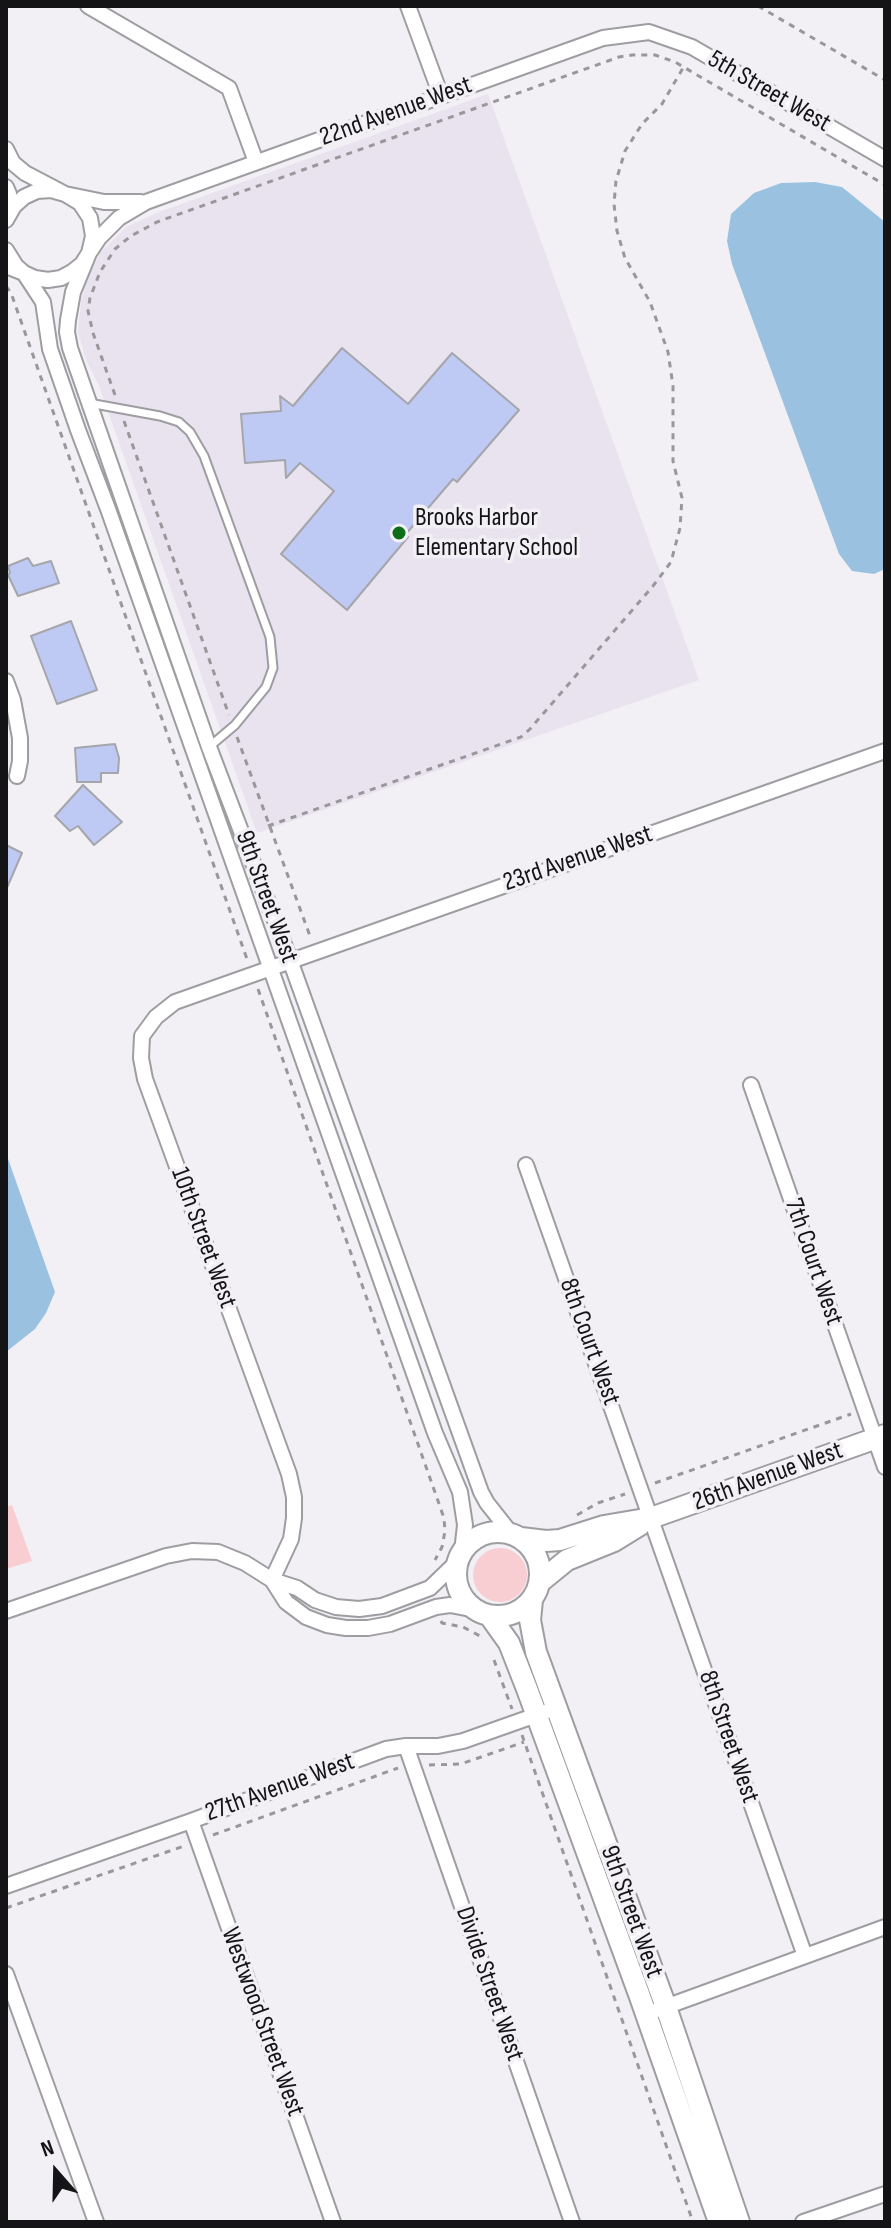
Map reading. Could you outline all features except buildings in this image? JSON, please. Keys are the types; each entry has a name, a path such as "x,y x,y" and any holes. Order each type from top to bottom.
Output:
{"street":[{"path":"88,6 229,88 256,162"},
{"path":"408,6 441,96"},
{"name":"22nd Avenue West","path":"89,253 113,223 146,202 603,38 649,32"},
{"name":"5th Street West","path":"649,32 692,47 885,159"},
{"path":"6,149 13,163 25,173 80,203 90,218 93,236 89,253 82,264 61,278 35,278 6,266"},
{"path":"6,187 9,194 6,219"},
{"path":"6,219 14,206 37,191 51,190 65,194"},
{"name":"22nd Avenue West","path":"65,194 104,202 146,202"},
{"name":"9th Street West","path":"6,250 43,302 50,349 435,1433 460,1492 465,1511 460,1556"},
{"name":"9th Street West","path":"89,253 73,292 67,332 70,348 209,747 290,960 481,1492 515,1535"},
{"path":"6,681 20,738 17,776"},
{"name":"23rd Avenue West","path":"270,967 885,751"},
{"name":"10th Street West","path":"270,967 175,1002 156,1017 142,1036 141,1058 145,1079 289,1474 294,1497 291,1539 272,1580"},
{"name":"7th Court West","path":"751,1085 865,1409 880,1437 885,1467"},
{"name":"8th Court West","path":"526,1165 651,1518"},
{"name":"26th Avenue West","path":"515,1535 546,1541 560,1540 604,1526 651,1518 880,1437"},
{"name":"26th Avenue West","path":"536,1591 567,1560 614,1541 651,1518"},
{"name":"8th Street West","path":"651,1518 805,1956"},
{"path":"6,1611 166,1556 192,1551 218,1552 245,1563 272,1580 297,1588 315,1600 336,1607 359,1609 382,1606 430,1588 470,1541 482,1534 496,1531 515,1535 531,1546 541,1569 536,1591 513,1614 501,1616 450,1605 368,1628 327,1625 306,1617 286,1602 272,1580"},
{"path":"460,1556 456,1572 460,1594 482,1612"},
{"name":"9th Street West","path":"536,1591 530,1620 531,1635 666,2007 739,2222"},
{"name":"9th Street West","path":"482,1612 509,1643 537,1715 719,2222"},
{"name":"27th Avenue West","path":"6,1886 386,1749 463,1741 557,1708"},
{"name":"Divide Street West","path":"406,1746 572,2222"},
{"name":"Westwood Street West","path":"191,1821 333,2222"},
{"path":"646,2014 885,1927"},
{"path":"6,1974 96,2222"},
{"path":"803,2222 885,2194"}],"lane":[{"path":"89,403 179,422 190,432 204,456 270,637 273,668 266,687 233,727 209,747"}],"path":[{"path":"758,6 885,80"},
{"path":"310,936 93,333 88,311 90,298 100,272 115,249 157,222 619,57 632,55 655,55 675,62 885,185"},
{"path":"268,826 521,737 582,670 671,562 680,528 682,498 673,461 674,413 668,352 650,302 625,258 617,231 614,204 616,181 625,151 642,124 662,104 683,68"},
{"path":"652,1484 865,1409"},
{"path":"572,1518 598,1503 629,1492"},
{"path":"442,1623 463,1627 483,1639"},
{"path":"491,1650 513,1711"},
{"path":"521,1733 693,2222"},
{"path":"426,1765 461,1764 524,1742"}],"shaded area":[{"name":"Brooks Harbor Elementary School","path":"488,94 699,680 257,833 99,386 86,360 78,332 88,276 101,252 126,227 159,212"},
{"path":"12,1505 32,1561 6,1569 6,1507"},
{"path":"500,1548 519,1556 527,1575 519,1594 500,1602 481,1594 473,1575 481,1556"}],"water":[{"path":"815,182 842,187 885,222 885,569 874,574 852,571 839,554 732,264 727,241 731,214 754,193 781,183"},
{"path":"6,1153 55,1292 35,1329 6,1352"}],"place":[{"name":"Brooks Harbor Elementary School","path":"399,533"}]}
